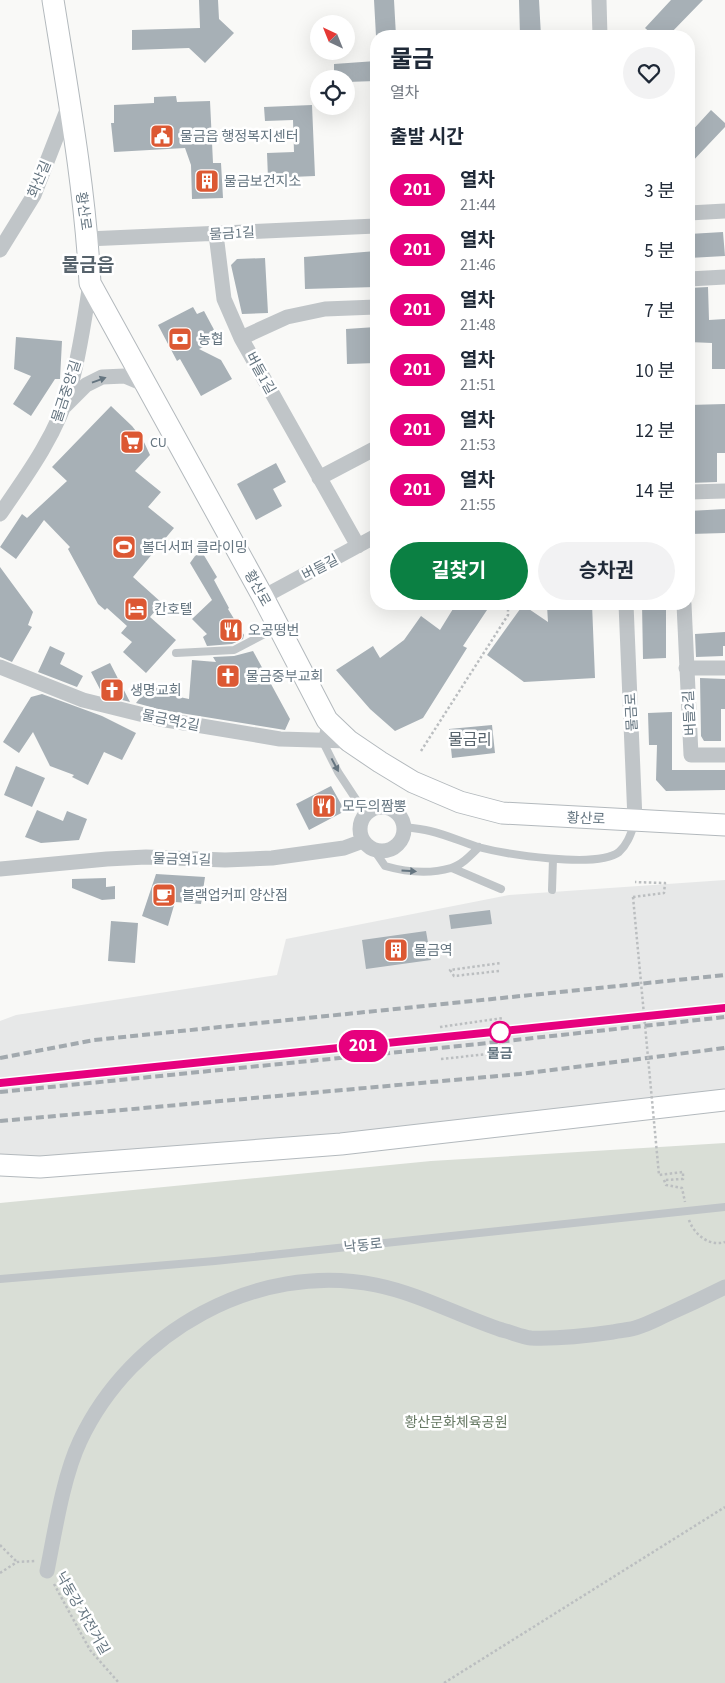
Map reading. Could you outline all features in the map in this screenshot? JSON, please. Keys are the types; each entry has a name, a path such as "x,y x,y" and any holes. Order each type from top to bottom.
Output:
{"main road":[{"name":"황산로","path":"53,0 88,239 90,284 279,626 324,730 348,741 413,782 460,802 502,813 725,825"},
{"path":"0,1164 40,1167 341,1144 725,1100"}],"street":[{"path":"599,0 600,30"},
{"name":"화산길","path":"0,250 34,195 69,104"},
{"path":"695,213 725,211"},
{"name":"물금1길","path":"88,239 370,226"},
{"path":"216,234 224,299 241,338"},
{"path":"695,279 725,277"},
{"name":"물금중앙길","path":"0,514 34,464 63,409 71,384 82,335 90,284"},
{"name":"버들1길","path":"358,546 241,338 288,317 325,309 370,307"},
{"path":"63,409 86,385 102,377 125,376 144,384"},
{"path":"319,478 370,451"},
{"path":"695,492 725,491"},
{"name":"버들길","path":"263,597 370,539"},
{"name":"물금로","path":"626,610 635,820"},
{"name":"버들2길","path":"684,610 691,755 725,755"},
{"name":"물금역2길","path":"0,667 83,700 160,719 280,739 324,730"},
{"path":"686,668 725,668"},
{"path":"378,806 393,809 402,820 404,827 400,841 389,850 369,845 360,834 361,819 371,809 378,806"},
{"name":"물금역1길","path":"0,869 146,857 225,860 272,858 369,845"},
{"path":"47,1571 67,1480 79,1442 100,1404 126,1372 150,1348 178,1327 205,1311 232,1299 266,1289 314,1281 373,1284 423,1298 479,1322 529,1338 578,1338 638,1327 725,1288"}],"lane":[{"path":"176,653 234,650 279,626"},
{"path":"324,730 338,772 366,813"},
{"path":"404,827 431,831 479,847 553,859 591,859 608,857 618,853 627,843 635,820"},
{"path":"369,845 385,866 402,871 427,872 452,868 467,859 479,847"},
{"path":"552,890 553,859"},
{"path":"452,868 501,889"},
{"name":"낙동로","path":"0,1279 216,1261 725,1207"}],"path":[{"path":"421,751 508,614 508,610"},
{"path":"634,882 665,883 664,893 634,896 659,1175 683,1172 683,1179 664,1180"},
{"path":"499,971 454,976 450,970 501,963"},
{"path":"440,1027 503,1018"},
{"path":"441,1059 507,1052"},
{"path":"444,1683 725,1507"},
{"path":"0,1546 17,1562 0,1573"},
{"name":"낙동강 자전거길","path":"17,1562 35,1561 42,1564 90,1650 119,1683"}],"shaded area":[{"path":"725,880 725,1091 68,1165 0,1156 0,1021 16,1015 277,975 286,939 509,895"}],"green space":[{"name":"황산문화체육공원","path":"725,1143 725,1683 0,1683 0,1203 431,1161"}],"building":[{"path":"199,0 218,0 219,19 234,33 205,63 189,48 132,50 132,30 200,28"},
{"path":"374,0 394,0 396,30 376,30"},
{"path":"519,0 539,0 541,30 520,30"},
{"path":"671,0 703,0 674,30 647,30 645,28"},
{"path":"370,61 370,81 355,82 355,70 334,70 334,64"},
{"name":"물금읍 행정복지센터","path":"176,96 177,102 210,101 213,163 221,163 223,198 192,199 191,165 185,148 114,152 111,123 114,123 114,105 154,103 154,97"},
{"path":"310,105 310,115 312,115 315,176 268,178 267,153 294,152 293,120 265,121 264,107"},
{"path":"711,110 725,123 725,127 695,159 695,127"},
{"path":"723,232 725,256 695,258 695,234"},
{"path":"370,252 370,287 305,289 304,257"},
{"path":"265,258 268,313 242,314 231,265 237,259"},
{"path":"708,287 709,320 725,319 725,369 712,369 712,343 695,342 695,288"},
{"path":"193,307 197,314 204,311 219,339 199,349 221,360 232,379 201,396 180,359 177,361 158,325"},
{"path":"370,327 370,363 347,364 346,329"},
{"path":"16,337 62,341 60,379 55,379 31,416 13,404 31,376 14,369"},
{"path":"725,404 725,453 717,453 717,482 695,483 695,405"},
{"path":"111,406 132,426 143,440 150,455 135,471 161,492 148,507 174,528 133,577 162,603 150,617 176,640 146,673 123,652 132,642 121,633 127,626 107,608 105,610 98,604 68,549 70,547 44,520 16,559 0,547 22,514 27,518 67,481 52,467"},
{"path":"276,463 286,482 273,489 282,506 256,520 237,484"},
{"path":"725,509 725,533 695,534 695,511"},
{"path":"202,552 217,577 214,580 228,609 244,635 243,639 232,644 207,646 203,637 207,634 192,619 212,600 190,563 195,556"},
{"path":"0,567 33,612 28,625 32,627 12,662 0,657"},
{"path":"452,610 487,610 463,646 467,648 423,718 395,731 370,709 336,670 373,646 380,658 404,640 421,616 440,630"},
{"path":"519,610 530,610 548,622 547,610 592,610 595,678 524,682 487,655"},
{"path":"642,610 666,610 666,658 643,659"},
{"path":"725,632 723,656 696,657 695,634"},
{"path":"50,646 65,653 60,664 83,676 77,687 38,672"},
{"path":"253,651 290,719 285,730 162,710 136,703 150,685 161,687 160,693 189,699 192,660 216,662 213,657 234,656"},
{"path":"110,663 130,702 103,695 91,672"},
{"path":"700,678 725,679 725,709 721,709 721,741 704,741 701,736"},
{"path":"42,694 102,716 136,733 122,760 104,752 88,785 72,777 74,775 50,766 33,732 19,753 3,742 31,697"},
{"path":"672,712 672,770 725,770 725,790 666,791 656,780 657,745 649,745 648,713"},
{"path":"492,725 495,753 452,758 449,729"},
{"path":"16,766 45,778 32,807 4,795"},
{"path":"331,786 345,811 309,830 296,804"},
{"path":"37,810 63,821 67,811 87,819 79,840 41,843 25,837"},
{"path":"156,874 205,877 201,904 175,902 168,926 142,916"},
{"path":"106,878 106,887 115,886 115,899 102,900 72,888 72,879"},
{"path":"490,910 492,924 451,929 449,915"},
{"path":"111,921 138,923 135,963 108,961"},
{"name":"물금역","path":"426,931 431,960 366,969 362,940"}],"railway":[{"path":"0,1058 94,1040 725,975"},
{"path":"0,1083 725,1008"},
{"path":"0,1092 479,1044 725,1017"},
{"path":"0,1121 520,1074 725,1048"}],"train":[{"name":"201","path":"0,1083 725,1008"}],"place":[{"name":"물금읍 행정복지센터","path":"162,136"},
{"name":"물금보건지소","path":"207,181"},
{"name":"농협","path":"180,339"},
{"name":"CU","path":"132,442"},
{"name":"볼더서퍼 클라이밍","path":"124,547"},
{"name":"칸호텔","path":"136,609"},
{"name":"오공떵번","path":"231,630"},
{"name":"물금중부교회","path":"228,676"},
{"name":"생명교회","path":"112,690"},
{"name":"모두의짬뽕","path":"324,806"},
{"name":"블랙업커피 양산점","path":"164,895"},
{"name":"물금역","path":"396,950"},
{"name":"물금","path":"500,1032"}],"district":[{"name":"물금읍","path":"88,264"},
{"name":"물금리","path":"470,739"}]}
